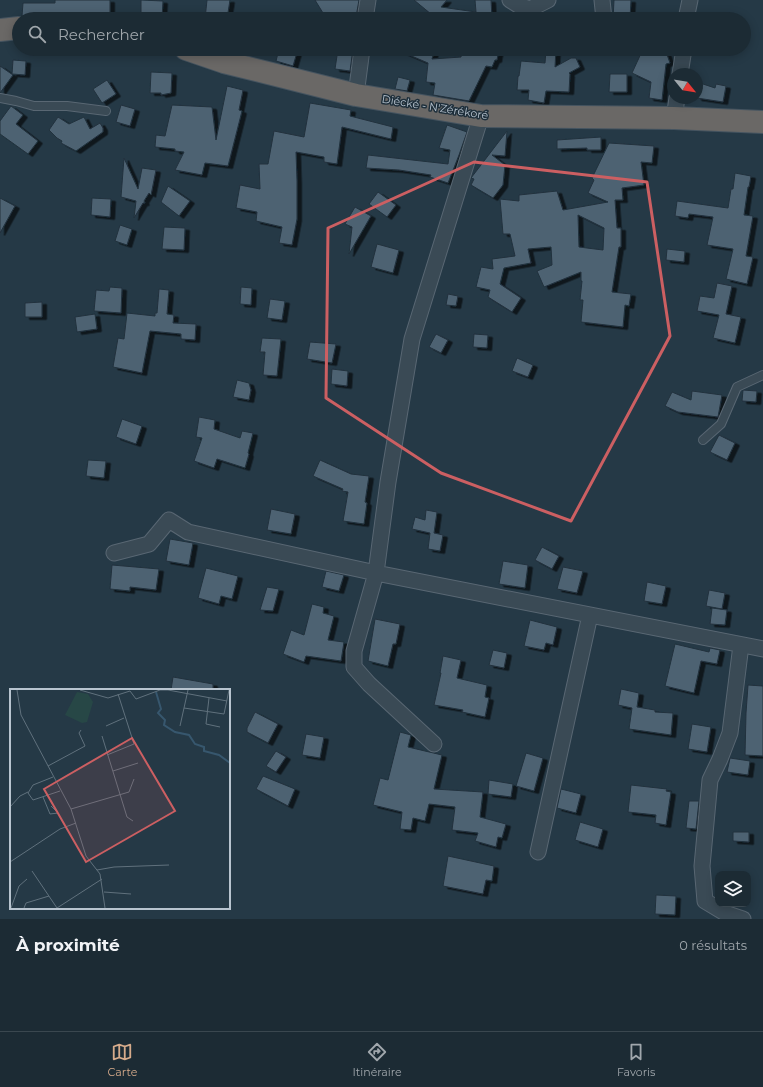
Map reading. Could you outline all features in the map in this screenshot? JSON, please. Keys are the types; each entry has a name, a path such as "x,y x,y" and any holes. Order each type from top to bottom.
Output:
{"highway":[{"path":"0,30 12,29"},
{"name":"Diécké - N'Zérékoré","path":"207,56 231,64 356,95 481,116 675,108 763,122"}],"street":[{"path":"367,12 368,0"},
{"path":"510,0 518,5 530,9 548,0"},
{"path":"602,0 603,12"},
{"path":"687,12 690,0"},
{"path":"356,95 361,56"},
{"path":"681,68 683,56"},
{"path":"434,744 369,684 354,667 354,651 376,573 388,482 412,339 481,116"},
{"path":"114,553 149,544 169,520 188,532 376,573 763,649"},
{"path":"538,852 590,615"},
{"path":"742,645 730,733 710,780 702,866 705,901 725,913 744,919"}],"lane":[{"path":"0,98 34,106 67,106 106,111"},
{"path":"703,440 721,424 737,387 763,374"}],"highlighted area":[{"path":"474,162 647,182 670,336 571,521 441,473 326,398 328,228"}],"building":[{"path":"55,0 110,0 110,12 22,12 23,3 55,3"},
{"path":"141,0 163,1 162,12 141,12"},
{"path":"207,0 230,0 228,12 206,12"},
{"path":"315,0 359,0 357,12 322,12"},
{"path":"414,0 447,0 441,7 476,12 429,12"},
{"path":"475,0 491,0 492,12 476,12"},
{"path":"614,0 631,0 630,12 613,12"},
{"path":"277,56 296,56 293,66 276,61"},
{"path":"337,56 352,56 350,71 335,69"},
{"path":"412,56 433,56 432,59 461,56 498,56 497,60 495,60 492,67 486,66 469,101 433,95 435,83 426,82 428,63"},
{"path":"546,56 556,56 555,67 571,58 576,58 580,67 569,73 569,92 546,91 544,103 528,100 529,90 517,90 521,61 545,63"},
{"path":"640,56 668,56 670,63 666,64 662,100 649,98 651,82 632,73"},
{"path":"13,60 26,61 25,75 12,74"},
{"path":"0,66 13,75 0,93"},
{"path":"151,72 172,73 171,93 161,95 161,93 150,93"},
{"path":"610,74 627,74 627,92 609,92"},
{"path":"398,77 410,80 407,91 395,89"},
{"path":"107,80 116,94 102,103 93,89"},
{"path":"703,84 715,88 716,84 726,86 723,102 703,99"},
{"path":"227,86 243,90 239,110 242,111 228,166 205,163 202,175 175,170 184,152 175,151 175,149 155,147 156,135 165,136 172,105 212,107 216,140"},
{"path":"310,103 351,110 350,116 393,127 391,139 342,127 337,164 324,162 324,157 296,152 297,219 292,245 279,243 282,227 256,221 257,212 236,208 240,185 260,189 259,164 268,164 274,131 304,137"},
{"path":"121,105 135,109 130,126 116,122"},
{"path":"11,106 23,115 16,124 38,141 28,154 0,134 0,121"},
{"path":"58,117 69,124 84,117 90,129 100,123 103,128 103,132 76,151 61,143 62,141 49,130"},
{"path":"447,125 467,132 448,183 430,177 431,175 399,170 366,168 368,155 448,164 450,150 439,148"},
{"path":"507,131 505,156 492,155 505,165 503,185 493,198 471,185 474,179 471,178"},
{"path":"601,137 601,150 587,150 587,148 557,149 557,140"},
{"path":"609,143 654,146 652,163 641,162 644,185 622,188 623,200 615,200 617,228 621,228 621,247 619,247 612,292 631,294 629,306 625,305 623,327 581,322 583,300 580,300 582,281 581,272 544,287 537,271 552,265 551,247 528,249 531,263 504,268 500,284 521,298 512,312 488,297 490,290 476,287 481,267 493,269 492,259 515,256 510,234 503,234 500,199 519,201 519,195 557,191 563,210 608,202 588,193 594,180 592,178","holes":["578,215 604,228 603,250 579,247"]},
{"path":"124,158 138,189 142,168 156,170 151,195 149,193 144,201 145,203 143,203 134,218 136,201 121,197"},
{"path":"735,173 751,176 744,215 753,216 746,256 753,257 747,284 726,279 733,249 707,245 713,217 689,214 688,218 675,216 677,201 728,208"},
{"path":"168,186 190,201 179,216 161,202"},
{"path":"378,192 396,205 387,217 369,204"},
{"path":"0,198 15,206 0,233"},
{"path":"92,198 111,199 110,217 91,215"},
{"path":"355,207 371,216 349,254 352,227 345,224"},
{"path":"120,225 132,229 127,245 115,241"},
{"path":"164,227 185,228 184,250 162,249"},
{"path":"377,244 399,250 393,273 371,267"},
{"path":"667,249 685,251 684,262 666,260"},
{"path":"717,283 732,286 726,314 741,317 735,343 713,338 719,315 697,311 700,296 714,298"},
{"path":"110,287 122,288 121,313 94,311 96,290 109,291"},
{"path":"241,287 252,288 251,305 240,304"},
{"path":"159,289 169,290 167,314 174,315 173,323 196,324 195,340 181,339 181,334 150,331 142,373 113,367 118,338 124,339 127,313 155,316 155,313 157,313"},
{"path":"448,294 458,296 456,306 446,305"},
{"path":"270,299 285,301 282,320 267,318"},
{"path":"42,302 42,317 25,317 25,303"},
{"path":"95,314 97,329 77,332 75,317"},
{"path":"436,334 448,340 441,353 429,347"},
{"path":"474,334 488,335 487,348 473,347"},
{"path":"262,338 281,339 277,376 263,375 265,352 260,352"},
{"path":"310,342 336,344 332,363 307,359"},
{"path":"517,358 533,365 528,377 512,371"},
{"path":"332,369 348,371 347,386 331,384"},
{"path":"237,380 249,383 251,390 249,400 233,397"},
{"path":"743,390 757,391 756,402 742,401"},
{"path":"692,391 722,395 718,417 678,412 665,406 672,392 691,400"},
{"path":"199,417 215,420 214,429 240,438 242,431 253,433 245,468 217,459 214,468 194,461 202,438 196,437"},
{"path":"122,419 142,426 136,444 116,437"},
{"path":"719,435 735,443 727,460 710,452"},
{"path":"88,460 106,461 104,478 86,476"},
{"path":"320,460 351,474 369,476 365,502 367,503 364,524 343,521 348,492 342,491 343,489 313,476"},
{"path":"271,509 295,514 291,534 267,530"},
{"path":"426,510 437,512 434,533 443,535 440,551 428,549 430,533 412,529 415,517 425,520"},
{"path":"170,539 193,543 189,565 166,561"},
{"path":"542,547 559,556 552,569 535,560"},
{"path":"503,561 528,565 525,588 499,584"},
{"path":"112,565 159,569 156,590 130,587 130,591 110,589"},
{"path":"563,567 583,571 577,593 557,589"},
{"path":"206,568 238,576 232,599 221,596 219,604 198,598"},
{"path":"326,571 344,575 339,591 322,587"},
{"path":"647,582 666,586 662,604 644,601"},
{"path":"267,587 279,589 273,611 260,610"},
{"path":"709,590 725,593 722,609 706,606"},
{"path":"312,604 324,607 323,613 334,616 328,640 344,642 341,661 306,656 304,662 283,654 291,630 304,635"},
{"path":"712,608 727,610 725,625 710,624"},
{"path":"375,619 400,624 396,644 393,644 388,666 368,661"},
{"path":"530,620 557,627 553,645 546,643 544,650 524,646"},
{"path":"675,644 709,652 710,648 720,650 717,664 701,661 694,693 665,686"},
{"path":"493,650 507,653 504,668 489,665"},
{"path":"443,656 461,660 457,678 487,685 485,697 489,698 485,717 462,712 463,710 434,705"},
{"path":"173,677 213,684 213,689 171,689"},
{"path":"748,685 763,686 763,756 745,755"},
{"path":"621,689 639,693 637,707 655,710 655,712 673,713 671,735 629,729 632,708 618,705"},
{"path":"255,712 278,724 268,743 247,732 247,728"},
{"path":"692,724 711,727 707,752 688,749"},
{"path":"400,732 411,735 408,747 442,755 434,789 483,792 480,817 506,824 502,838 498,837 496,847 475,841 478,833 452,830 455,807 429,804 425,821 413,818 411,830 400,829 402,812 373,805 380,778 388,780"},
{"path":"306,734 324,737 320,758 302,755"},
{"path":"276,751 286,757 276,772 266,766"},
{"path":"526,753 543,758 534,791 516,786"},
{"path":"730,758 750,761 748,775 727,772"},
{"path":"263,776 295,789 288,806 256,789"},
{"path":"489,780 513,784 511,797 488,794"},
{"path":"631,785 667,789 666,791 671,792 666,825 655,823 656,815 628,812"},
{"path":"561,789 581,794 576,813 557,808"},
{"path":"689,801 699,801 696,829 686,828"},
{"path":"580,822 603,829 598,847 575,840"},
{"path":"733,832 749,832 749,842 733,841"},
{"path":"448,856 494,866 492,881 486,880 483,894 443,886"},
{"path":"656,895 676,896 675,915 655,914"}]}
